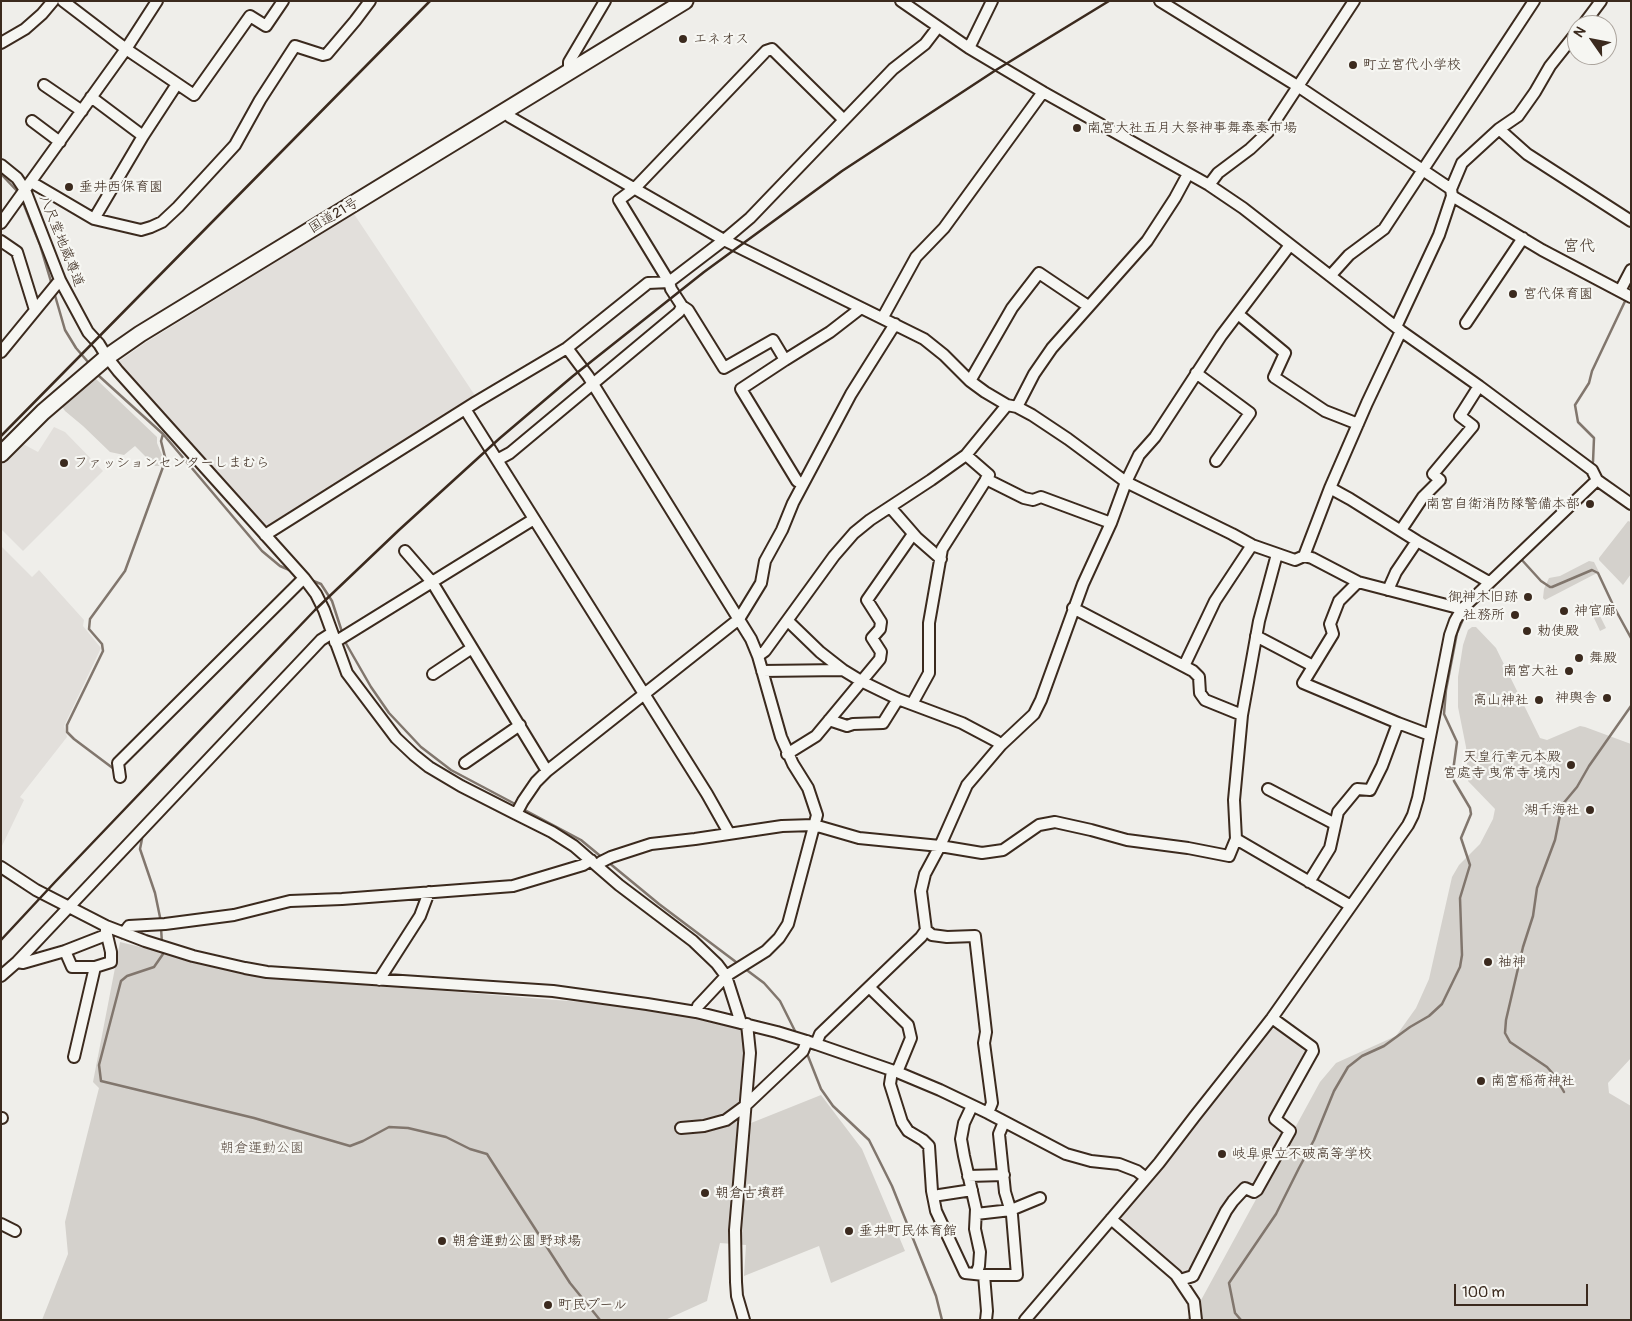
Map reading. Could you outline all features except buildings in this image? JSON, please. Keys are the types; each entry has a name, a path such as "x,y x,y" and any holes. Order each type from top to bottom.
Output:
{"highway":[{"name":"国道21号","path":"1,454 43,412 107,357 140,334 685,1"}],"street":[{"path":"1,43 25,30 53,1"},
{"path":"63,1 126,49 194,95 250,16 266,26 282,1"},
{"path":"1,223 92,98 157,1"},
{"path":"24,192 94,219 141,230 162,222 235,145 260,100 295,46 323,56 356,20 370,1"},
{"path":"569,72 570,62 605,1"},
{"path":"902,1 970,48 1209,185 1243,208 1399,329 1592,470 1597,480 1631,504"},
{"path":"970,48 992,1"},
{"path":"1160,1 1298,87 1424,170 1451,193 1523,238 1626,295 1631,270"},
{"path":"1209,185 1218,173 1250,149 1268,132 1354,1"},
{"path":"1331,275 1349,255 1384,229 1534,1"},
{"path":"1590,15 1601,1"},
{"path":"265,535 465,409 567,348 648,282 669,282 750,218 893,69 925,44 938,27"},
{"path":"1304,556 1330,488 1439,235 1462,163 1499,129 1518,116 1550,66 1567,45"},
{"path":"785,360 773,340 724,368 688,310 682,306 619,200 635,188 766,51 772,50 844,120"},
{"path":"94,219 142,136 176,84"},
{"path":"44,85 82,111"},
{"path":"883,317 916,257 944,228 1044,92"},
{"path":"92,98 142,136"},
{"path":"505,112 510,117 724,240 883,317 924,339 944,355 970,381 985,392 1068,439 1126,482 1252,545 1295,560 1304,556 1312,558 1358,582 1462,609"},
{"path":"32,122 60,142"},
{"path":"1499,129 1527,154 1631,221"},
{"name":"八尺堂地蔵尊道","path":"1,165 17,178 60,280 88,332 100,344 107,357 304,578 316,594 324,610 347,673 396,738 429,767 461,786 519,809 574,846 597,863 626,890 693,941 717,964 726,976"},
{"path":"758,656 765,651 834,556 854,533 966,455 1012,406 1052,348 1147,241 1188,174"},
{"path":"1466,323 1523,238"},
{"path":"1,241 18,252 35,310"},
{"path":"988,1113 992,1103 984,1043 986,1032 976,936 946,937 932,935 926,930 921,891 925,874 940,846 967,785 1001,745 1034,714 1049,682 1083,584 1139,455 1155,437 1221,336 1290,245"},
{"path":"970,381 1012,308 1039,273 1088,306"},
{"path":"1,352 60,280"},
{"path":"497,460 510,453 593,384 679,312 682,306"},
{"path":"803,484 797,481 741,389 830,332 861,308"},
{"path":"1238,314 1285,353 1274,377 1325,411 1358,424"},
{"path":"519,809 536,782 547,772 739,619 761,583 765,560 782,530 803,484 851,394 895,324"},
{"path":"567,348 593,384 751,639 758,656 787,754 808,788 816,815 788,924 779,938 766,952 726,976 698,1006 696,1012"},
{"path":"1196,373 1250,412 1216,461"},
{"path":"1401,530 1424,497 1440,480 1433,474 1472,426 1460,416 1479,386"},
{"path":"465,409 707,794 729,834"},
{"path":"912,704 929,673 929,623 942,549 989,475 966,455"},
{"path":"986,478 1024,498 1033,500 1041,497 1111,523"},
{"path":"1025,1320 1146,1178 1272,1018 1413,816 1450,635 1462,609 1597,480"},
{"path":"1330,488 1350,498 1417,541 1489,582"},
{"path":"890,507 913,534 940,559"},
{"path":"1,976 17,962 321,640 333,638 432,582 534,519"},
{"path":"787,754 816,736 880,659 881,652 872,638 880,629 881,622 867,600 913,534"},
{"path":"1388,590 1396,572 1417,541"},
{"path":"1184,666 1215,601 1252,545"},
{"path":"405,551 432,582 547,772"},
{"path":"124,933 129,926 165,924 234,915 290,902 513,886 583,865 597,863 651,844 696,840 782,826 814,825 859,838 940,846 982,853 1003,850 1039,825 1055,822 1127,840 1188,848 1229,856 1236,839 1234,800 1242,715 1265,593 1277,554"},
{"path":"120,777 118,763 304,578"},
{"path":"1358,582 1339,601 1330,624 1333,634 1302,683 1430,735"},
{"path":"1074,608 1193,671 1199,677 1200,693 1205,700 1242,715"},
{"path":"788,621 820,652 843,670 898,699 962,722 1001,745"},
{"path":"1256,636 1313,666"},
{"path":"433,674 472,648"},
{"path":"762,672 843,670"},
{"path":"829,720 847,726 853,724 884,723 898,699"},
{"path":"1309,882 1330,848 1338,812 1357,789 1370,790 1382,766 1398,723"},
{"path":"465,763 520,725"},
{"path":"1268,789 1336,824"},
{"path":"1236,839 1350,906"},
{"path":"1,867 106,931 124,933 193,956 245,968 267,972 553,991 696,1012 744,1023 812,1042 895,1072 988,1113 1066,1154 1091,1161 1120,1164 1146,1178"},
{"path":"380,980 420,916 429,892"},
{"path":"681,1128 704,1126 726,1120 745,1106 926,930"},
{"path":"17,962 23,963 65,951 106,931"},
{"path":"65,951 72,966 95,967 111,962 112,952 106,931"},
{"path":"74,1057 95,967"},
{"path":"726,976 744,1023 750,1053 735,1230 736,1289 744,1320"},
{"path":"869,987 908,1025 911,1038 890,1084 902,1122 908,1131 929,1146 936,1211 965,1273 1017,1275 999,1134 1004,1122"},
{"path":"1180,1280 1193,1276 1226,1210 1245,1188 1254,1192 1258,1190 1290,1131 1275,1119 1312,1051 1312,1047 1272,1018"},
{"path":"972,1106 964,1123 961,1139 976,1208 975,1229 980,1252 979,1266 987,1311 986,1320"},
{"path":"968,1176 1004,1175"},
{"path":"933,1196 972,1190"},
{"path":"976,1214 1010,1210 1040,1198"},
{"path":"1111,1219 1176,1275 1194,1302 1196,1320"},
{"path":"1,1224 15,1231"}],"shaded area":[{"path":"354,214 476,397 268,529 118,362 145,343"},
{"path":"54,427 65,432 103,471 23,551 1,529 1,465 23,444 38,452"},
{"path":"1,546 32,577 39,570 84,620 83,626 101,648 64,726 67,737 20,797 24,800 1,848"},
{"name":"岐阜県立不破高等学校","path":"1271,1023 1311,1048 1273,1119 1287,1131 1257,1187 1243,1186 1192,1274 1183,1277 1171,1263 1118,1221 1119,1216"}],"green space":[{"path":"95,378 157,437 157,443 162,455 162,463 159,466 155,466 135,446 124,455 110,452 65,411 61,405"},
{"path":"1628,521 1631,522 1631,574 1623,585 1599,558"},
{"path":"1589,561 1594,562 1599,572 1545,600 1543,598 1544,589 1549,578 1560,576"},
{"path":"1593,602 1606,628 1600,631 1588,605"},
{"path":"1476,627 1496,648 1540,738 1547,740 1580,726 1631,744 1631,1058 1608,1083 1609,1093 1631,1106 1631,1320 1185,1320 1194,1313 1320,1082 1336,1063 1396,1036 1416,1008 1429,979 1452,877 1459,865 1480,844 1493,819 1495,809 1468,781 1466,747 1458,707 1458,677 1463,645 1468,630"},
{"name":"朝倉運動公園","path":"120,942 259,976 643,1007 741,1024 749,1040 741,1127 821,1095 862,1149 905,1251 831,1283 819,1246 744,1276 746,1245 720,1243 707,1301 665,1320 42,1320 68,1254 65,1222 99,1088 93,1082"}],"waterway":[{"path":"1,174 19,193"},
{"path":"22,200 40,245 52,285"},
{"path":"54,292 65,330 76,348 88,362"},
{"path":"1593,462 1594,438 1578,422 1575,405 1589,383 1592,371 1627,297"},
{"path":"99,376 163,434 262,551 280,566 294,572"},
{"path":"114,769 74,739 67,732 67,725 103,651 102,644 89,629 90,619 125,571 163,467 165,457 161,441 163,434"},
{"path":"1521,559 1541,581 1550,587 1592,570 1598,573 1631,638"},
{"path":"311,580 321,584 332,601 343,635"},
{"path":"1241,1320 1235,1313 1229,1283 1276,1214 1314,1140 1334,1091 1348,1067 1362,1056 1384,1046 1429,1016 1442,1004 1460,967 1462,955 1460,898 1470,865 1461,838 1471,814 1470,808 1454,781 1453,771 1457,742 1444,714 1446,690 1457,633 1464,617 1474,604"},
{"path":"344,640 371,687 389,713 421,747 451,770 517,805"},
{"path":"1564,1092 1555,1076 1547,1067 1510,1042 1505,1033 1506,1020 1523,947 1533,916 1537,888 1555,840 1562,805 1577,787 1589,766 1631,706"},
{"path":"521,808 581,840 604,859"},
{"path":"142,839 140,849 155,893 161,922"},
{"path":"608,862 659,904 740,965"},
{"path":"161,927 162,944"},
{"path":"163,950 163,954 154,967 127,976 121,981 99,1065 101,1081 254,1118 350,1146 389,1127 408,1128 446,1137 470,1149 487,1154 570,1283 600,1320"},
{"path":"744,968 764,983 780,1001 797,1035"},
{"path":"806,1051 821,1089 833,1106 869,1140 892,1186 936,1296 942,1320"}],"railway":[{"path":"1,436 430,1"},
{"path":"1,940 315,610 500,438 573,376 704,272 842,171 996,70 1109,1"}],"place":[{"name":"エネオス","path":"683,39"},
{"name":"町立宮代小学校","path":"1353,65"},
{"name":"南宮大社五月大祭神事舞奉奏市場","path":"1077,128"},
{"name":"垂井西保育園","path":"69,187"},
{"name":"宮代保育園","path":"1513,294"},
{"name":"ファッションセンターしまむら","path":"64,463"},
{"name":"南宮自衛消防隊警備本部","path":"1590,504"},
{"name":"御神木旧跡","path":"1528,597"},
{"name":"神官廊","path":"1564,611"},
{"name":"社務所","path":"1515,615"},
{"name":"勅使殿","path":"1527,631"},
{"name":"舞殿","path":"1579,658"},
{"name":"南宮大社","path":"1569,671"},
{"name":"神輿舎","path":"1607,698"},
{"name":"高山神社","path":"1539,700"},
{"name":"天皇行幸元本殿 宮處寺 曳常寺 境内","path":"1571,765"},
{"name":"湖千海社","path":"1590,810"},
{"name":"袖神","path":"1488,962"},
{"name":"南宮稲荷神社","path":"1481,1081"},
{"name":"岐阜県立不破高等学校","path":"1222,1154"},
{"name":"朝倉古墳群","path":"705,1193"},
{"name":"垂井町民体育館","path":"849,1231"},
{"name":"朝倉運動公園 野球場","path":"442,1241"},
{"name":"町民プール","path":"548,1305"}],"district":[{"name":"宮代","path":"1579,247"}]}
